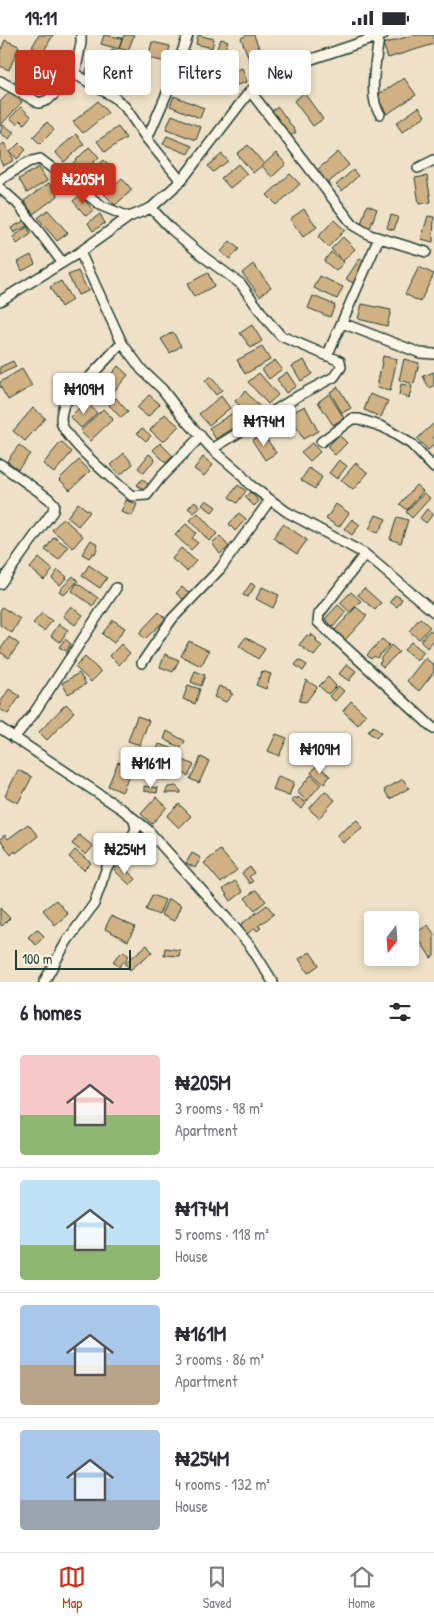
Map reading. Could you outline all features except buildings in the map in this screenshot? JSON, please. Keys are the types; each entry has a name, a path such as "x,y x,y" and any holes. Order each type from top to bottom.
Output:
{"street":[{"path":"81,35 75,74 114,97 125,107 147,139 181,181"},
{"path":"147,139 171,84 188,35"},
{"path":"311,58 381,36 374,94 374,105 380,115"},
{"path":"0,81 15,89"},
{"path":"0,301 80,252 129,217 151,207 181,181 249,92"},
{"path":"25,95 39,103 48,100 53,95"},
{"path":"253,95 353,225 359,230 379,238 426,252"},
{"path":"0,180 28,162 40,159 102,206 129,217"},
{"path":"418,168 434,160"},
{"path":"0,187 18,204 62,262"},
{"path":"151,207 171,229 204,257 241,284 266,319 281,336 340,361 341,367 334,377 298,396 212,449"},
{"path":"327,356 379,238"},
{"path":"80,252 122,343 142,370 162,389 212,449 270,501 365,554 434,611"},
{"path":"342,323 420,353 434,354"},
{"path":"122,343 64,405 61,415 62,427 78,445 132,496 140,497 147,495 160,477 201,436"},
{"path":"321,443 352,419 359,419 382,427 411,444 432,462"},
{"path":"0,464 54,504 53,511 0,584"},
{"path":"142,663 172,619 220,569 270,501"},
{"path":"365,554 319,614 318,622 434,729"},
{"path":"14,737 32,716 116,588"},
{"path":"0,728 123,810 147,829 251,947 273,982"},
{"path":"44,982 67,941 94,904 108,867 127,846 136,829 134,820"}]}
